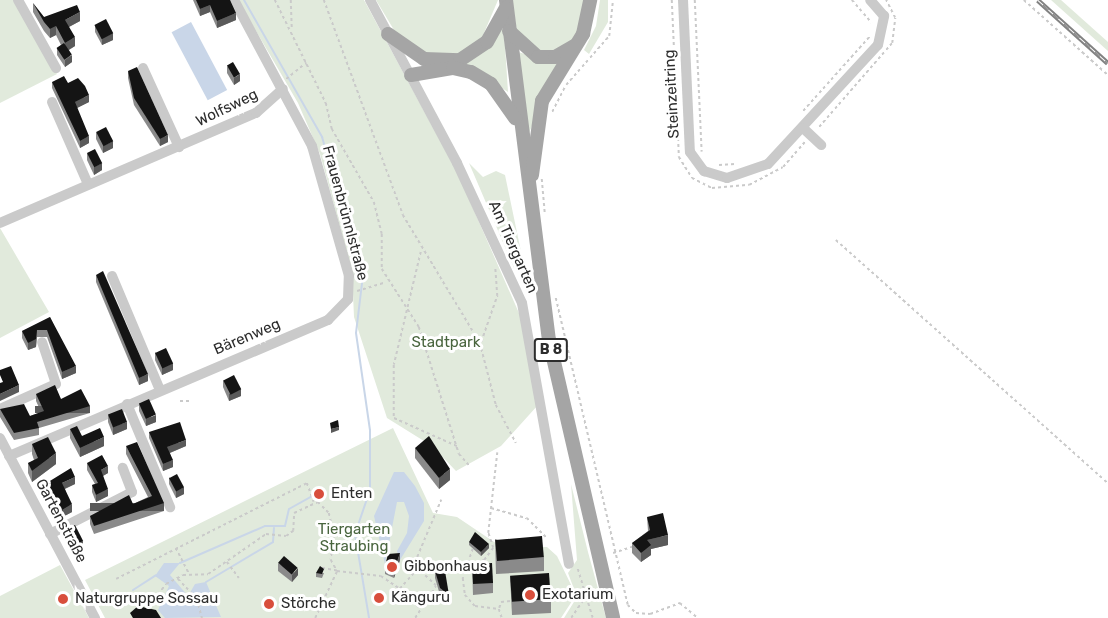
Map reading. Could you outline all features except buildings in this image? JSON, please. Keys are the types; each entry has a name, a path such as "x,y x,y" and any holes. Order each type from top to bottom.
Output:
{"main road":[{"path":"531,219 538,115 580,41 590,0"},
{"path":"388,34 424,59 469,56 487,42 506,3"},
{"name":"B 8","path":"506,3 518,123 531,219 562,410 614,618"},
{"path":"509,31 524,49 542,58 563,54 580,41"},
{"path":"411,75 424,59"},
{"path":"411,75 453,68 471,72 491,84 518,123"}],"street":[{"path":"18,0 56,68"},
{"name":"Frauenbrünnlstraße","path":"234,0 284,84 320,168 349,276 351,292 343,307"},
{"name":"Am Tiergarten","path":"370,0 411,75 517,289 550,445 569,564"},
{"name":"Steinzeitring","path":"683,0 690,152 704,171 727,178 758,170 807,132 878,45 884,16 870,0"},
{"path":"143,68 179,147"},
{"name":"Wolfsweg","path":"0,223 256,113 284,84"},
{"path":"52,102 88,184"},
{"path":"807,132 821,145"},
{"path":"112,276 160,390"},
{"name":"Bärenweg","path":"9,456 328,320 343,307"},
{"path":"0,409 56,384 42,342"},
{"path":"127,404 170,507"},
{"name":"Gartenstraße","path":"0,438 95,618"},
{"path":"50,534 132,492 123,468"}],"path":[{"path":"275,0 308,62 332,129 374,202 387,282 419,327 457,447 469,465"},
{"path":"291,0 292,31"},
{"path":"324,0 367,108 382,165 421,252 480,343 496,405 516,442"},
{"path":"551,118 566,85 609,36 613,0"},
{"path":"672,0 679,157 692,178 712,188 749,185 783,167 807,132 892,43 895,18 886,0"},
{"path":"695,0 704,155"},
{"path":"798,116 871,34 870,17 852,0"},
{"path":"1024,0 1108,75"},
{"path":"284,84 308,62"},
{"path":"713,164 741,163"},
{"path":"542,169 546,224"},
{"path":"836,240 1108,483"},
{"path":"421,252 409,313 394,365 394,418 457,447"},
{"path":"480,343 497,296 495,265"},
{"path":"354,292 368,291 387,282"},
{"path":"555,294 614,553 628,604 636,613 650,614 680,603 698,618"},
{"path":"180,401 191,401"},
{"path":"471,564 484,560 493,548 488,533 497,453"},
{"path":"116,579 307,483 314,502 329,513 334,536 331,560 337,571"},
{"path":"416,618 436,586 418,569 417,558 431,534 441,500"},
{"path":"145,615 166,584 189,573 208,574 271,534 277,535 293,531 294,513 314,502"},
{"path":"490,508 527,518 547,538"},
{"path":"480,540 488,533"},
{"path":"614,553 641,544"},
{"path":"475,546 471,564 463,578 465,595 475,606 499,609"},
{"path":"176,547 189,573"},
{"path":"227,562 239,578"},
{"path":"569,564 584,579 584,599 592,618"},
{"path":"318,570 324,566 337,571 362,573 386,579 421,609"},
{"path":"400,589 418,569"},
{"path":"315,618 337,571"},
{"path":"177,578 190,591 202,618"},
{"path":"572,618 584,599"},
{"path":"502,618 499,609 501,602 511,601"}],"green space":[{"path":"0,0 15,0 57,74 0,103"},
{"name":"Stadtpark","path":"238,0 364,0 457,172 522,320 538,405 501,446 456,471 432,446 387,418 354,317 352,271 320,154 298,103"},
{"path":"376,0 498,0 481,40 462,54 426,55 397,35"},
{"path":"512,0 586,0 583,25 566,49 541,53 517,32"},
{"path":"600,0 608,0 608,22 589,54 584,50 596,26"},
{"path":"1051,0 1061,0 1108,42 1108,51"},
{"path":"501,29 504,30 508,92 464,63 487,49"},
{"path":"518,52 559,64 528,135"},
{"path":"469,163 483,177 496,171 505,175 524,266 514,268"},
{"path":"0,228 49,312 0,338"},
{"name":"Tiergarten Straubing","path":"393,428 433,513 457,517 500,546 547,547 557,556 576,595 561,618 105,618 85,580"},
{"path":"571,484 606,618 564,618 577,597 568,573 577,560"},
{"path":"60,565 89,618 0,618 0,596"}],"water":[{"path":"191,22 227,90 208,100 172,32"},
{"path":"394,472 404,472 415,486 424,503 424,521 400,560 397,551 407,533 409,516 404,502 397,502 385,564 374,516"},
{"path":"164,563 180,563 170,575 188,596 195,584 206,582 221,617 165,618 158,610 169,586 155,576"}],"waterway":[{"path":"244,0 322,137 363,275 356,333 370,430 370,490 355,534 369,618"},
{"path":"180,563 265,526 285,526 289,509 314,495"},
{"path":"206,582 273,542 274,528"},
{"path":"133,590 156,575"}],"railway":[{"path":"1038,0 1108,63"}],"place":[{"name":"Enten","path":"319,494"},
{"name":"Gibbonhaus","path":"392,567"},
{"name":"Exotarium","path":"530,595"},
{"name":"Känguru","path":"379,598"},
{"name":"Naturgruppe Sossau","path":"63,599"},
{"name":"Störche","path":"269,604"}]}
